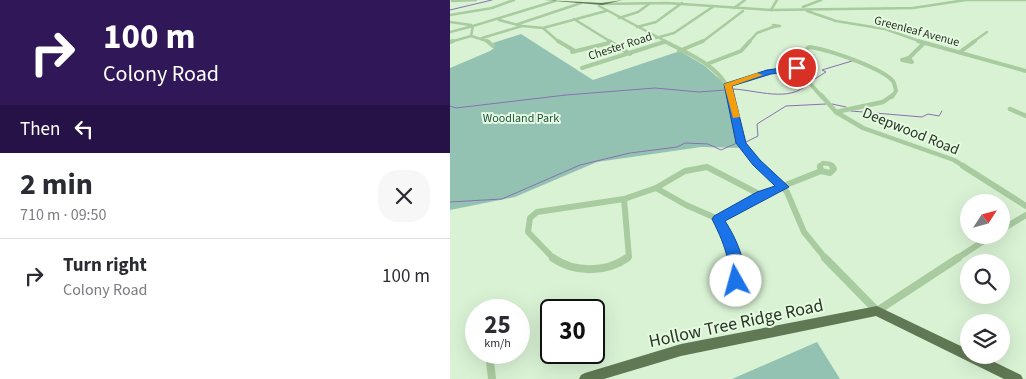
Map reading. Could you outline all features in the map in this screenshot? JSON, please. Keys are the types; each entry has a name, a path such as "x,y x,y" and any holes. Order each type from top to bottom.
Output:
{"main road":[{"path":"545,0 600,5 621,0"},
{"path":"877,311 1016,379"},
{"name":"Hollow Tree Ridge Road","path":"585,379 681,350 877,311"}],"street":[{"path":"453,1 476,0"},
{"path":"450,15 492,8 514,0"},
{"path":"734,8 744,0"},
{"path":"771,10 777,0"},
{"path":"801,9 820,0"},
{"path":"600,5 683,2 734,8 744,11 913,8 966,0 1026,0"},
{"path":"450,32 555,1"},
{"path":"637,27 656,22 683,2"},
{"path":"482,38 582,3"},
{"path":"619,18 638,12 649,4"},
{"path":"600,5 606,11 707,64 728,84 741,143 756,163 783,187 790,197 803,230 818,251 877,311"},
{"path":"656,38 674,33 714,6"},
{"name":"Greenleaf Avenue","path":"801,9 836,21 885,29 924,43 1026,71"},
{"path":"497,19 543,28 606,11"},
{"path":"679,51 698,45 744,11"},
{"path":"574,19 609,43 630,54"},
{"path":"450,22 473,26"},
{"path":"471,36 473,26"},
{"path":"707,64 741,51 757,33 773,27"},
{"path":"543,28 562,44 574,51"},
{"path":"960,52 987,32"},
{"path":"450,42 471,36 482,38 493,44 493,46"},
{"name":"Chester Road","path":"582,68 664,42"},
{"path":"570,53 609,43"},
{"path":"909,58 924,43"},
{"path":"728,84 770,72 797,68 796,57 811,47 878,71 891,79 895,85 896,91 890,99 836,112"},
{"name":"Deepwood Road","path":"797,68 836,112 863,128 954,160 1026,206"},
{"path":"1010,109 1026,116"},
{"path":"624,199 629,257 621,264 587,269 562,264 541,248 528,232 530,218 537,212 624,199 656,188 684,171 707,167 761,195"},
{"path":"718,219 761,195 821,171"},
{"path":"656,188 686,205 718,219 727,234 736,263"},
{"path":"1010,225 1026,215"},
{"name":"Hollow Tree Ridge Road","path":"877,311 979,244"},
{"path":"490,364 492,379"}],"green space":[{"name":"Woodland Park","path":"521,34 593,80 680,51 705,66 726,85 744,148 701,147 597,162 515,197 450,210 450,68 490,51 494,48 493,43"},
{"path":"817,342 840,379 732,379"}],"waterway":[{"path":"450,10 492,0"},
{"path":"810,82 826,72 822,70 852,61"},
{"path":"733,89 782,94 800,90 808,84"},
{"path":"450,106 456,108 566,95 655,88 699,92 725,90"},
{"path":"746,142 758,136 757,124 786,106 826,104"},
{"path":"832,104 846,107"},
{"path":"851,111 922,117 928,114 939,116 942,111"},
{"path":"450,202 502,199 580,165 630,153 677,147 685,143 708,144 721,150 737,143"}],"slow traffic":[{"path":"736,117 728,84 759,75"}],"route":[{"path":"736,281 734,270 736,263 727,234 718,219 761,195 783,187 756,163 741,143 728,84 770,72 797,68"}]}
